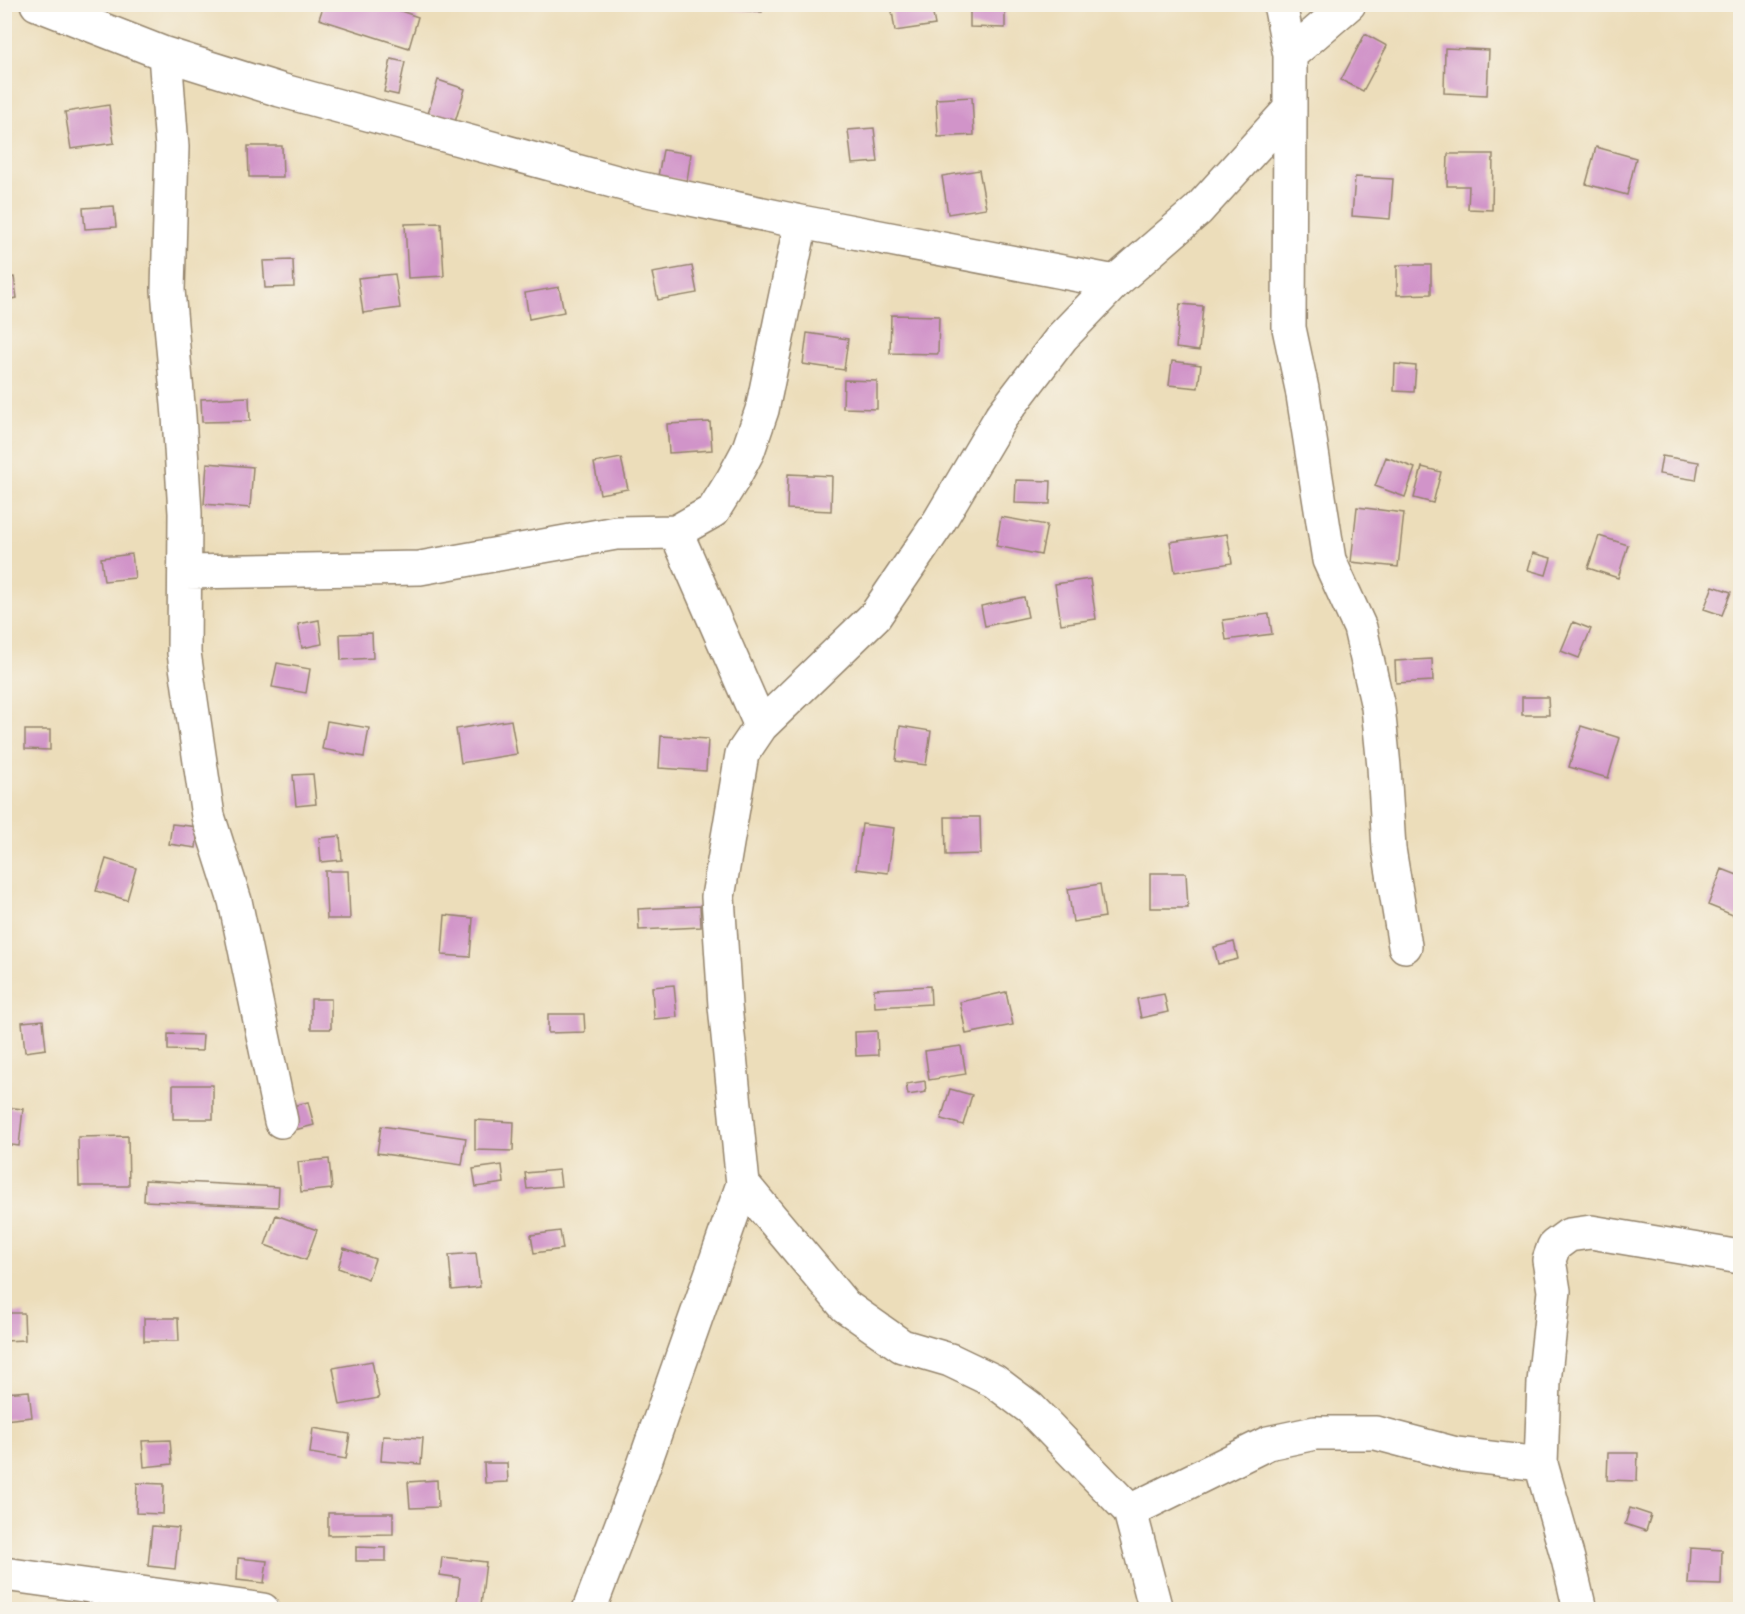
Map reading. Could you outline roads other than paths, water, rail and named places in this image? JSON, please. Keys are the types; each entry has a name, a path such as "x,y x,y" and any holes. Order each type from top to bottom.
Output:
{"street":[{"path":"37,4 165,54 280,90 638,188 801,222 1115,282"},
{"path":"1280,4 1290,56 1289,328 1302,389 1329,560 1360,628 1378,708 1389,849 1405,946"},
{"path":"1290,56 1349,4"},
{"path":"165,54 172,147 168,290 185,513 184,653 208,816 235,902 281,1121"},
{"path":"589,1610 639,1479 743,1184 725,1006 718,897 742,754 761,726 875,616 937,525 1001,417 1062,337 1115,282 1198,210 1290,109"},
{"path":"186,572 420,568 616,533 676,532 713,511 748,451 762,410 801,222"},
{"path":"676,532 761,726"},
{"path":"743,1184 845,1306 902,1346 950,1360 994,1381 1030,1408 1130,1510 1156,1610"},
{"path":"1580,1610 1568,1559 1540,1464 1544,1382 1554,1291 1549,1260 1554,1246 1569,1235 1591,1232 1740,1257"},
{"path":"1130,1510 1268,1443 1316,1432 1376,1433 1456,1454 1540,1464"},
{"path":"4,1574 174,1604 263,1610"}]}
